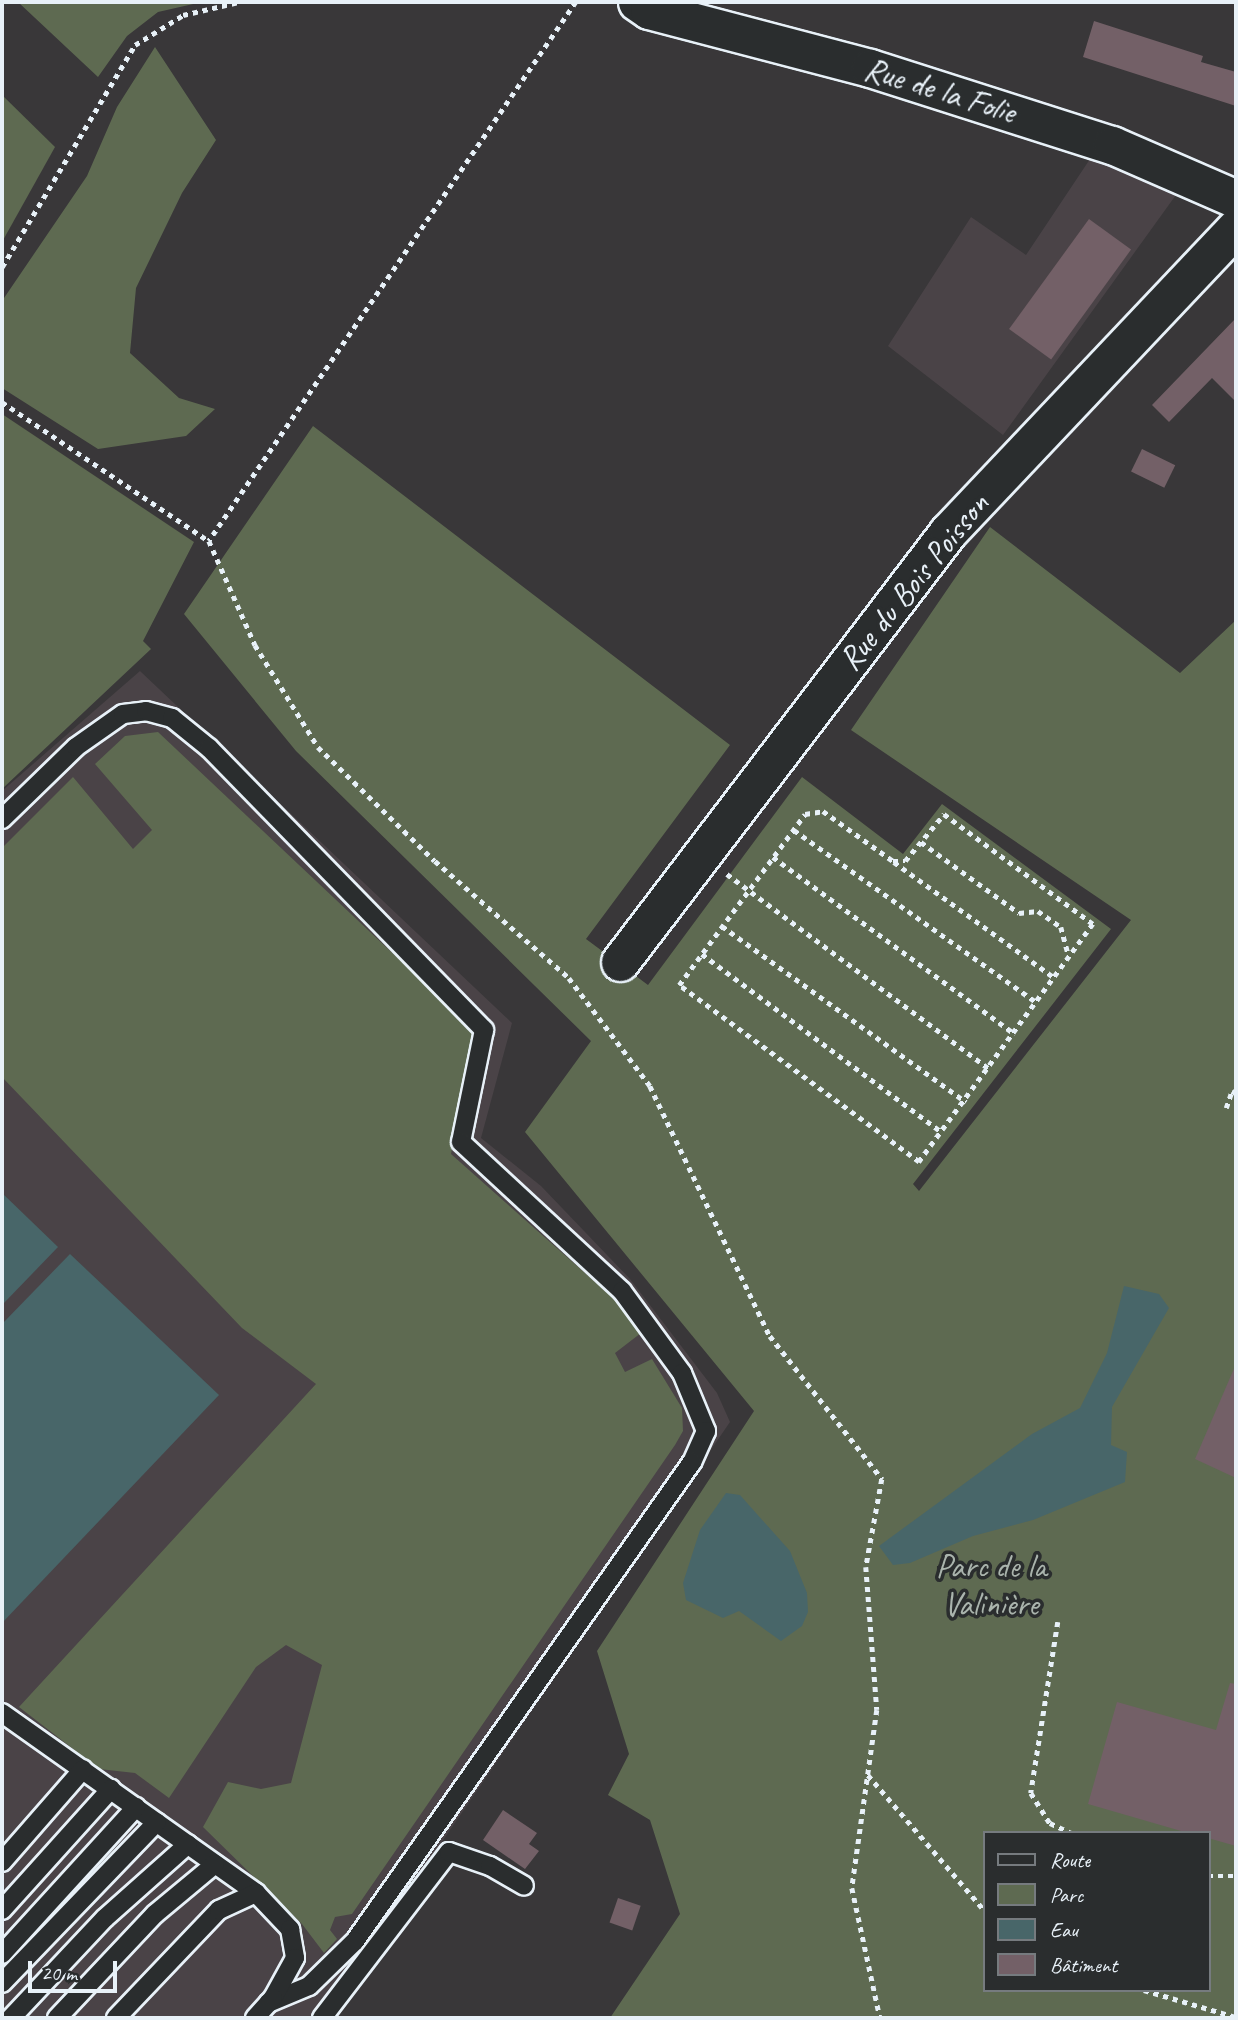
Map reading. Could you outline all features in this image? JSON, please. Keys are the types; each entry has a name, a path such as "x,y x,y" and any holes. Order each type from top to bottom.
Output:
{"street":[{"name":"Rue de la Folie","path":"637,2 649,10 870,68 1112,145 1236,199"},
{"name":"Rue du Bois Poisson","path":"620,962 947,532 1236,227"}],"lane":[{"path":"2,819 76,747 123,714 146,711 172,718 209,747 484,1030 461,1142 622,1291 682,1373 706,1431 692,1462 355,1941 310,1986 268,2003"},
{"path":"2,1713 256,1893 290,1929 295,1958 268,2003 255,2018"},
{"path":"2,1862 83,1769"},
{"path":"2,1910 111,1789"},
{"path":"2,1954 136,1807"},
{"path":"2,1983 157,1822"},
{"path":"11,2018 105,1918 188,1844"},
{"path":"325,2018 449,1852 490,1867 524,1886"},
{"path":"57,2018 155,1914 215,1864"},
{"path":"116,2018 219,1910 256,1893"}],"path":[{"path":"2,267 135,46 183,15 239,2"},
{"path":"209,541 576,2"},
{"path":"2,402 209,541 255,645 318,747 435,861 569,978 650,1086 770,1336 881,1479 866,1567 877,1710 852,1888 880,2018"},
{"path":"893,861 905,861 944,814 1093,924 1055,978 966,1102 919,1162 679,985 805,814 823,811 1055,978"},
{"path":"793,830 1037,1003"},
{"path":"921,842 1019,913 1038,911 1061,927 1069,957"},
{"path":"701,855 990,1069"},
{"path":"774,857 1015,1034"},
{"path":"722,926 966,1102"},
{"path":"702,954 942,1132"},
{"path":"1226,1108 1232,1091 1236,1093"},
{"path":"1058,1622 1031,1793 1050,1823 1067,1831"},
{"path":"868,1775 982,1908"},
{"path":"1210,1876 1236,1876"},
{"path":"1151,1992 1236,2017"}],"shaded area":[{"path":"1092,156 1181,188 1003,435 888,346 971,217 1026,255"},
{"path":"140,671 512,1023 481,1138 541,1186 630,1279 717,1393 730,1422 417,1878 314,2018 2,2018 2,791"}],"green space":[{"path":"18,2 202,2 158,12 127,36 98,77"},
{"path":"155,47 216,140 182,193 136,288 130,353 179,398 215,409 186,436 98,449 2,388 2,301 87,176 117,107"},
{"path":"2,95 55,147 2,242"},
{"path":"2,414 194,542 143,641 151,649 2,789"},
{"name":"Parc de la Valinière","path":"313,426 730,745 586,939 648,985 802,777 903,854 942,804 1111,929 913,1184 919,1191 1131,920 851,730 990,527 1180,673 1236,620 1236,2018 610,2018 680,1914 650,1820 608,1795 629,1754 597,1651 754,1411 525,1132 591,1041 296,751 184,614"},
{"path":"158,732 474,1030 451,1154 621,1305 641,1333 615,1353 625,1372 652,1359 682,1408 683,1431 675,1445 352,1914 335,1917 330,1930 337,1939 324,1953 302,1924 203,1827 228,1782 261,1789 291,1783 322,1665 286,1645 256,1667 169,1798 135,1773 99,1769 19,1707 316,1384 242,1328 2,1077 2,848 73,777 133,849 152,830 95,764 125,736"}],"water":[{"path":"2,1193 58,1247 4,1303 2,1301"},
{"path":"70,1254 219,1395 2,1623 2,1324"},
{"path":"1124,1286 1159,1294 1169,1308 1112,1407 1111,1445 1127,1452 1125,1482 1033,1520 973,1536 910,1563 893,1565 879,1546 1032,1434 1080,1408 1107,1353"},
{"path":"726,1493 740,1495 790,1551 807,1593 808,1612 802,1626 781,1641 739,1611 723,1618 686,1600 683,1583 700,1530"}],"building":[{"path":"1094,21 1203,56 1201,62 1236,72 1236,106 1083,57"},
{"path":"1089,219 1131,250 1051,360 1009,329"},
{"path":"1236,318 1236,402 1212,378 1169,422 1152,405"},
{"path":"1142,449 1175,465 1164,488 1131,471"},
{"path":"1236,1364 1236,1478 1195,1459"},
{"path":"1230,1683 1236,1684 1236,1846 1210,1839 1210,1831 1181,1831 1088,1804 1117,1702 1216,1730"},
{"path":"503,1810 537,1833 529,1844 539,1851 525,1869 483,1840"},
{"path":"618,1898 641,1906 632,1930 610,1923"}]}
